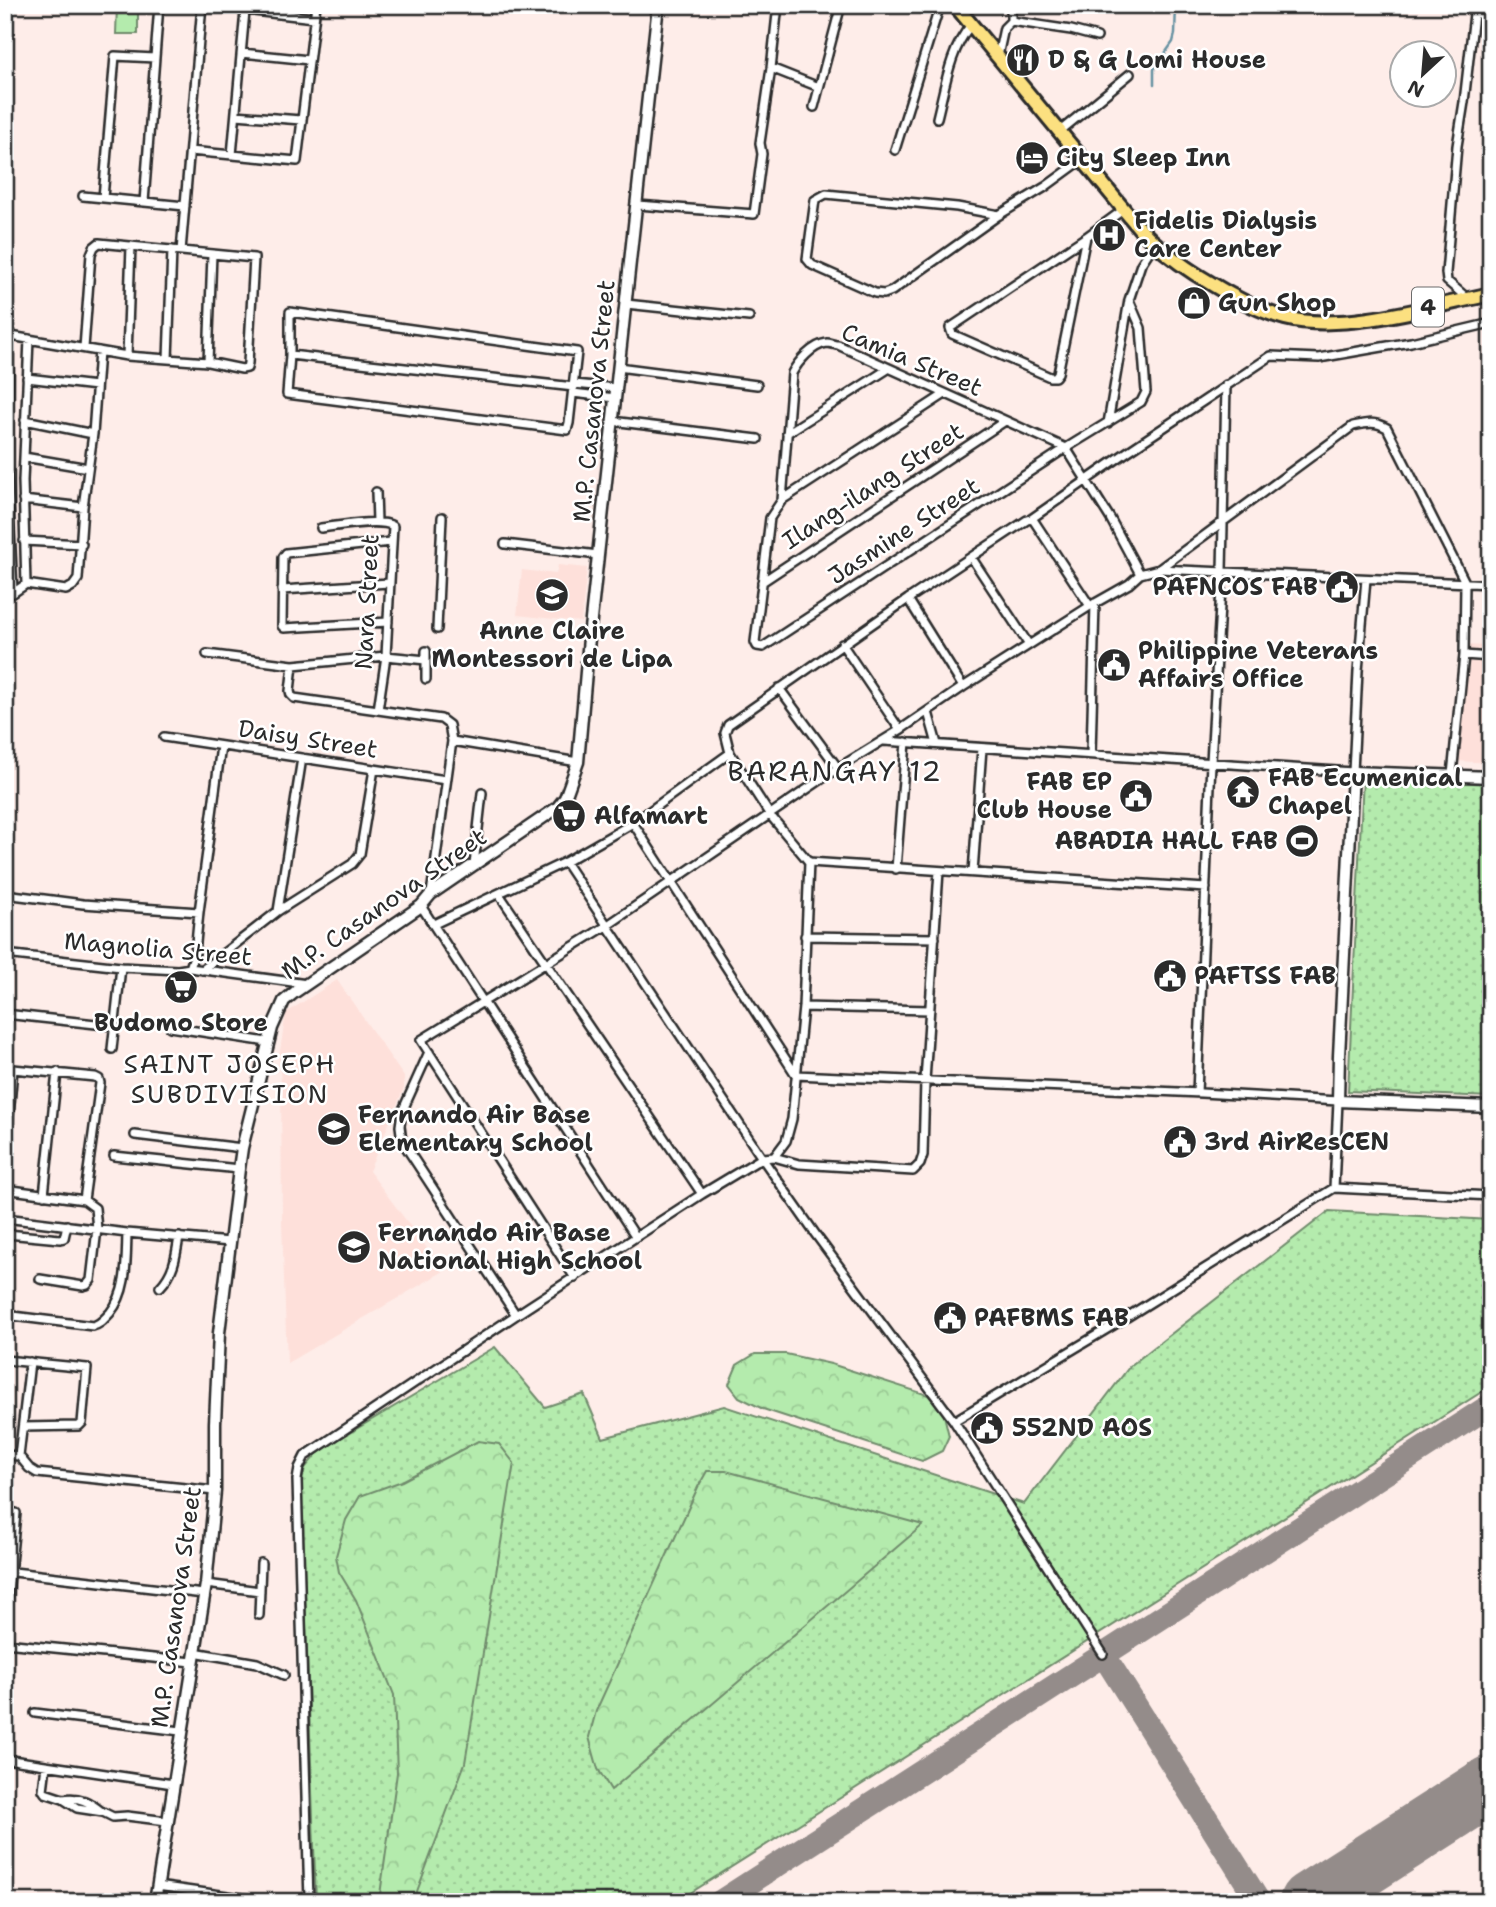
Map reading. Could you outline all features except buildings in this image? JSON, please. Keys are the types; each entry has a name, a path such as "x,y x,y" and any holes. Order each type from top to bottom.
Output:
{"highway":[{"name":"4","path":"955,5 1058,132 1154,244 1237,299 1268,313 1309,323 1389,315 1491,294"}],"street":[{"path":"144,202 159,5"},
{"path":"168,359 177,250 185,206 202,5 314,18"},
{"path":"190,150 297,161 316,5"},
{"name":"M.P. Casanova Street","path":"155,1902 205,1589 215,1491 219,1333 239,1169 267,1042 277,1014 284,1001 307,984 421,906 431,894 557,808 565,798 578,762 612,421 659,5"},
{"path":"638,205 754,214 762,154 760,143 778,5"},
{"path":"814,107 841,5"},
{"path":"895,150 940,5"},
{"path":"998,57 1004,28 1011,21 1012,5"},
{"path":"1468,299 1449,283 1446,273 1457,146 1474,10 1491,14"},
{"path":"232,155 245,11"},
{"path":"1011,21 1071,30 1097,37"},
{"path":"937,118 953,60 964,33 971,25"},
{"path":"242,53 309,60"},
{"path":"103,198 115,56 155,58"},
{"path":"771,68 819,87"},
{"path":"1058,132 1130,75"},
{"path":"236,115 301,120"},
{"path":"999,215 957,207 825,194 815,200 807,258 812,265 884,295 1082,160"},
{"path":"83,196 185,206"},
{"path":"1086,237 1055,377 952,334 950,328 1123,210"},
{"path":"84,348 91,254 99,243 254,258 247,368 127,356 84,348 7,335 9,594 26,584 66,590 78,579 99,351"},
{"path":"1108,423 1129,300 1141,264 1154,244"},
{"path":"127,356 131,246"},
{"path":"208,362 212,254"},
{"name":"Jasmine Street","path":"762,582 755,642 757,646 763,647 1066,448 1141,402 1146,393 1141,328 1129,300"},
{"path":"626,304 749,317"},
{"path":"290,312 578,352 574,388 567,430 287,394 290,312"},
{"path":"775,1157 786,1141 789,1130 796,1075 803,1007 809,862 770,815 730,753 725,733 728,725 908,599 1271,356 1319,358 1411,342 1491,323"},
{"path":"26,584 23,500 29,339"},
{"name":"Camia Street","path":"782,500 792,373 799,361 827,343 838,345 1066,448"},
{"path":"290,355 616,393"},
{"path":"618,366 757,385"},
{"path":"787,433 888,369"},
{"path":"27,378 96,386"},
{"path":"1197,1093 1222,571 1226,386"},
{"path":"762,582 770,518 782,500 945,394"},
{"path":"26,420 93,434"},
{"path":"612,421 758,439"},
{"name":"Ilang-ilang Street","path":"762,582 1005,421"},
{"path":"1159,569 1353,426 1377,422 1387,428 1465,582 1464,654 1452,775"},
{"path":"1066,448 1140,574"},
{"path":"24,457 88,468"},
{"path":"376,492 377,523"},
{"path":"23,500 83,507"},
{"path":"437,629 442,517"},
{"path":"1031,519 1093,605 1091,754"},
{"name":"Nara Street","path":"321,528 377,523 391,523 393,526 386,656 378,710"},
{"path":"24,541 82,544"},
{"path":"388,622 284,628 282,590 285,553 391,542"},
{"path":"505,544 598,555"},
{"path":"971,557 1029,645"},
{"path":"575,1278 421,1040 608,925 838,768 1129,584 1140,574 1159,569 1491,584"},
{"path":"1334,1188 1358,671 1366,579"},
{"path":"282,590 389,583"},
{"path":"908,599 963,687"},
{"path":"842,644 900,730"},
{"path":"426,651 426,679"},
{"path":"207,654 293,665 386,656 426,660"},
{"path":"1464,654 1491,657"},
{"path":"293,665 290,695 294,698 441,719 449,725 452,741 431,894"},
{"path":"779,688 838,768"},
{"path":"928,712 937,744"},
{"name":"Daisy Street","path":"164,737 446,779"},
{"path":"452,741 578,762"},
{"path":"884,741 1353,772 1491,777"},
{"path":"896,869 906,742"},
{"path":"190,968 195,953 198,912 221,746"},
{"path":"973,872 982,748"},
{"path":"434,924 565,862 633,823 730,753"},
{"path":"278,911 302,758"},
{"path":"201,970 278,911 352,863 360,853 374,769"},
{"path":"474,865 482,793"},
{"path":"633,823 796,1075"},
{"path":"565,862 762,1158 954,1421 1103,1654"},
{"path":"809,862 1206,888"},
{"path":"309,1902 297,1480 305,1456 516,1315 762,1158 775,1157 799,1164 913,1171 920,1164 923,1155 925,1081 939,871"},
{"path":"5,894 83,904 198,912"},
{"path":"499,894 702,1194"},
{"path":"421,906 636,1237"},
{"path":"806,936 935,938"},
{"name":"Magnolia Street","path":"5,954 121,967 178,970 190,968 307,984"},
{"path":"112,1049 121,967"},
{"path":"803,1007 930,1010"},
{"path":"5,1014 114,1026"},
{"path":"170,1027 267,1042"},
{"path":"429,1052 402,1112 402,1141 516,1315"},
{"path":"5,1163 13,1069 95,1077 99,1079 85,1200"},
{"path":"44,1195 57,1072"},
{"path":"796,1075 1491,1107"},
{"path":"135,1135 242,1148"},
{"path":"114,1156 239,1169"},
{"path":"954,1421 1334,1188 1491,1196"},
{"path":"5,1189 85,1200 94,1208 97,1229 91,1280 88,1285 40,1279"},
{"path":"5,1217 127,1233 230,1242"},
{"path":"7,1234 60,1239 66,1234 67,1225"},
{"path":"5,1315 93,1326 101,1324 121,1296 127,1233"},
{"path":"160,1287 168,1279 174,1265 179,1237"},
{"path":"5,1360 88,1368 82,1423 79,1426 23,1427"},
{"path":"19,1456 30,1362"},
{"path":"5,1455 19,1456 37,1473 215,1491"},
{"path":"5,1512 16,1513 8,1572 5,1625"},
{"path":"259,1615 261,1563"},
{"path":"8,1572 205,1589 260,1591"},
{"path":"5,1643 257,1663 284,1675"},
{"path":"35,1713 181,1731"},
{"path":"5,1759 173,1784"},
{"path":"46,1766 43,1790 45,1793 63,1799 83,1799 113,1817 167,1821"},
{"path":"157,1886 270,1902"}],"shaded area":[{"name":"Anne Claire Montessori de Lipa","path":"558,565 587,568 581,622 517,615 522,570 556,574"},
{"path":"1465,645 1491,646 1491,763 1457,761"},
{"path":"337,980 404,1077 404,1088 369,1171 444,1271 287,1363 279,1057 286,1013"}],"green space":[{"path":"117,5 138,5 138,34 116,34"},
{"path":"1363,777 1491,784 1491,1097 1348,1091"},
{"path":"1329,1211 1491,1220 1491,1386 676,1902 316,1902 301,1484 305,1468 319,1451 495,1347 545,1407 584,1394 603,1438 724,1406 1024,1504 1130,1366"},
{"path":"755,1354 786,1354 831,1364 928,1395 943,1411 949,1436 942,1451 922,1461 763,1409 739,1397 729,1384 737,1365"},
{"path":"478,1441 499,1444 514,1463 465,1763 413,1902 379,1902 397,1773 394,1695 356,1600 339,1572 336,1556 346,1520 360,1496 402,1481"},
{"path":"707,1471 726,1471 923,1525 611,1790 598,1769 589,1737 596,1711"}],"waterway":[{"path":"1154,84 1154,69 1173,42 1176,5"}],"taxiway":[{"path":"720,1902 1491,1405"},
{"path":"1103,1654 1259,1902"}],"runway":[{"path":"1309,1902 1491,1785"}],"place":[{"name":"D & G Lomi House","path":"1023,60"},
{"name":"City Sleep Inn","path":"1032,158"},
{"name":"Fidelis Dialysis Care Center","path":"1109,235"},
{"name":"Gun Shop","path":"1194,303"},
{"name":"PAFNCOS FAB","path":"1342,587"},
{"name":"Anne Claire Montessori de Lipa","path":"552,595"},
{"name":"Philippine Veterans Affairs Office","path":"1114,665"},
{"name":"FAB Ecumenical Chapel","path":"1243,792"},
{"name":"FAB EP Club House","path":"1136,796"},
{"name":"Alfamart","path":"569,816"},
{"name":"ABADIA HALL FAB","path":"1302,841"},
{"name":"PAFTSS FAB","path":"1170,976"},
{"name":"Budomo Store","path":"181,987"},
{"name":"Fernando Air Base Elementary School","path":"334,1129"},
{"name":"3rd AirResCEN","path":"1180,1142"},
{"name":"Fernando Air Base National High School","path":"354,1247"},
{"name":"PAFBMS FAB","path":"950,1318"},
{"name":"552ND AOS","path":"987,1428"}],"district":[{"name":"BARANGAY 12","path":"835,771"},
{"name":"SAINT JOSEPH SUBDIVISION","path":"230,1078"}]}
